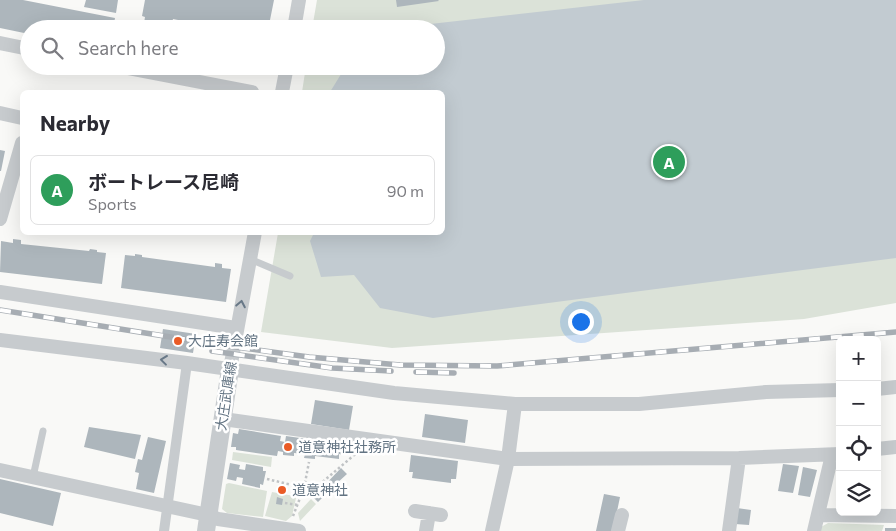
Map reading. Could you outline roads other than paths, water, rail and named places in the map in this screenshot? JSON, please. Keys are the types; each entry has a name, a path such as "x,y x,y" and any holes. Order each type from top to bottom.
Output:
{"street":[{"path":"296,20 299,0"},
{"path":"0,43 20,47"},
{"path":"164,75 242,90"},
{"path":"282,90 285,75"},
{"path":"0,114 20,118"},
{"path":"0,219 20,150"},
{"name":"大庄武庫線","path":"207,523 236,328 254,235"},
{"path":"0,292 236,328"},
{"path":"0,340 187,363 414,395 516,404 639,404 766,392 836,390"},
{"path":"164,531 187,363"},
{"path":"881,389 896,387"},
{"path":"492,531 508,459 516,404"},
{"path":"222,419 508,459 739,458 836,454 814,531"},
{"path":"881,449 896,447"},
{"path":"729,531 739,458"},
{"path":"0,470 167,506 207,523 218,519 294,530"},
{"path":"414,511 435,514 426,531"},
{"path":"618,531 622,515"},
{"path":"818,515 896,516"}],"lane":[{"path":"250,259 290,276"},
{"path":"33,477 42,431"}],"railway":[{"path":"0,310 221,345 309,357 400,365 497,366 896,332"},
{"path":"212,351 332,368 391,371"},
{"path":"416,372 454,373"}],"place":[{"name":"ボートレース尼崎","path":"669,162"},
{"name":"大庄寿会館","path":"178,341"},
{"name":"道意神社社務所","path":"288,447"},
{"name":"道意神社","path":"282,490"}]}
